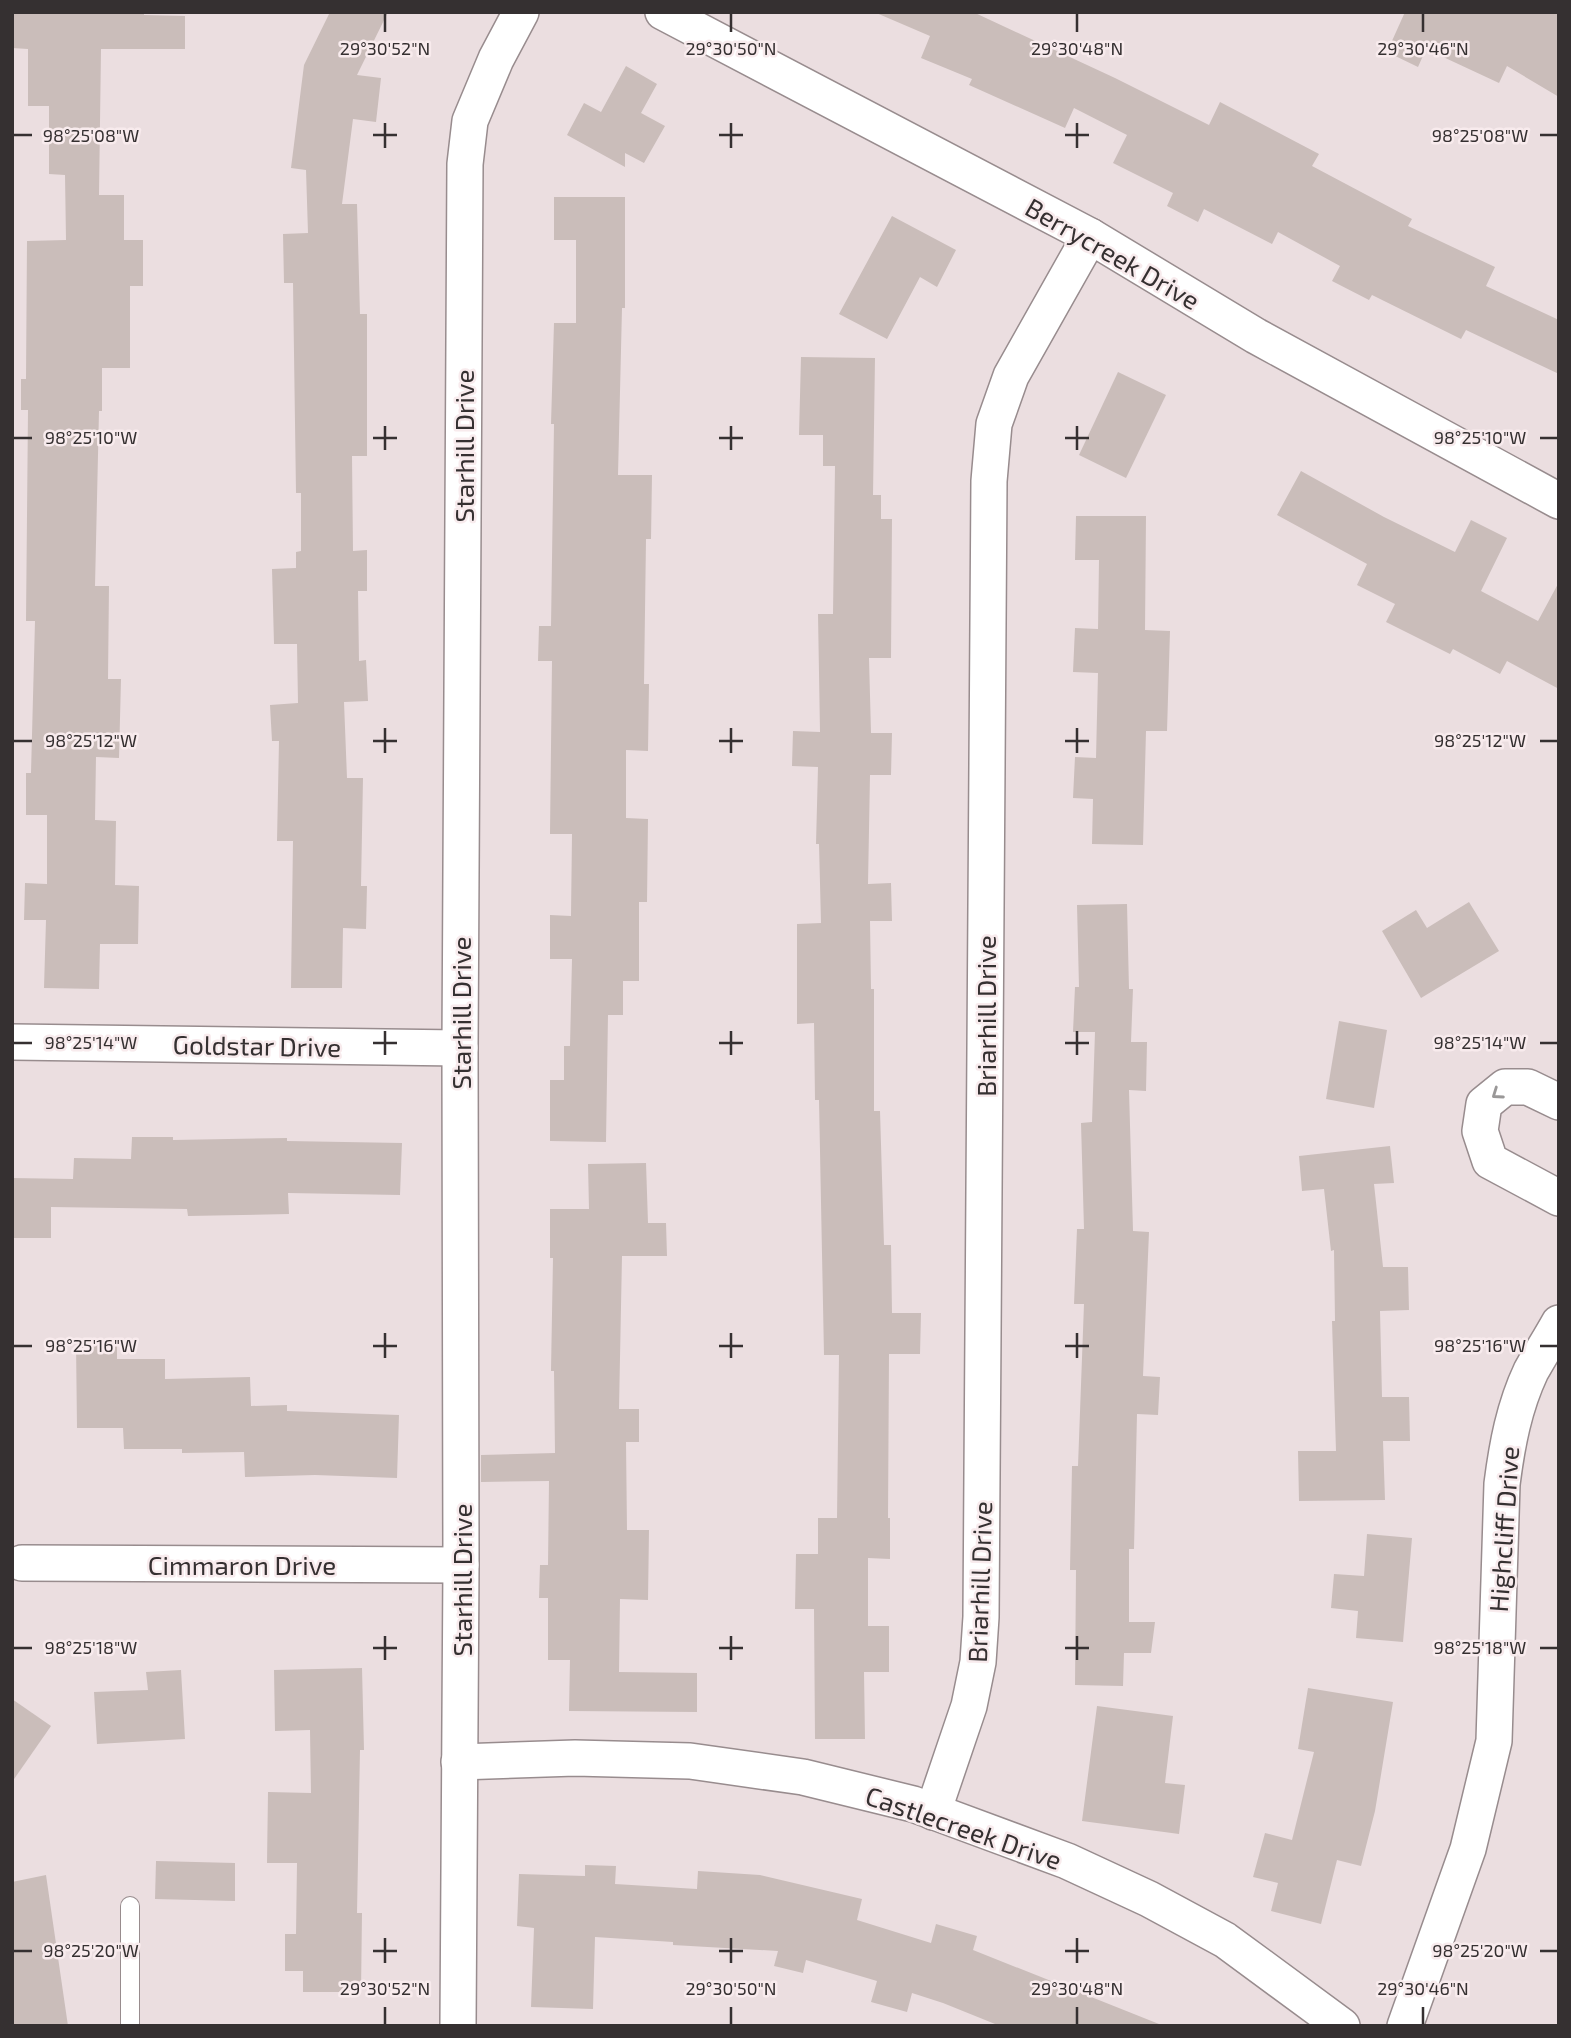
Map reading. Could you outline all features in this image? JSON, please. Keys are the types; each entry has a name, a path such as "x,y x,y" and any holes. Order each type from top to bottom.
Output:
{"street":[{"name":"Starhill Drive","path":"458,2026 465,164 470,121 496,59 521,12"},
{"name":"Berrycreek Drive","path":"663,12 1090,236 1256,337 1559,501"},
{"name":"Briarhill Drive","path":"933,1812 970,1706 978,1662 981,1617 989,495 994,424 1011,376 1090,236"},
{"name":"Goldstar Drive","path":"12,1042 460,1048"},
{"path":"1559,1102 1528,1087 1506,1087 1484,1104 1480,1132 1490,1161 1559,1198"},
{"name":"Highcliff Drive","path":"1405,2026 1468,1849 1494,1741 1502,1484 1507,1444 1531,1372 1559,1323"},
{"name":"Cimmaron Drive","path":"22,1563 461,1565"},
{"name":"Castlecreek Drive","path":"459,1762 575,1758 690,1762 803,1777 913,1804 1067,1861 1149,1899 1225,1940 1342,2026"}],"lane":[{"path":"130,1906 130,2026"}],"building":[{"path":"12,12 144,12 144,15 185,16 185,49 101,49 99,195 124,195 124,240 143,240 143,286 130,286 130,368 102,368 95,586 109,586 108,679 121,679 119,758 96,757 95,820 116,821 115,885 139,886 138,944 100,944 99,989 44,988 46,920 24,920 25,883 47,884 47,815 26,815 26,773 31,773 35,621 26,621 28,410 21,410 21,379 26,379 27,241 66,240 65,175 49,174 49,106 28,106 28,49 12,48"},
{"path":"330,12 388,12 357,75 381,78 376,122 353,119 342,204 357,204 360,314 367,314 367,456 352,456 353,551 367,550 367,591 358,591 359,661 366,660 368,701 344,702 347,778 363,778 361,886 367,886 366,929 343,928 342,988 291,988 293,841 277,841 279,741 272,741 270,705 298,703 297,644 274,644 272,569 296,568 296,552 301,551 301,493 296,493 293,283 284,283 283,234 308,233 306,170 291,168 304,65"},
{"path":"874,12 973,12 1209,125 1220,102 1319,154 1312,166 1412,219 1408,226 1495,267 1486,286 1559,320 1559,374 1466,330 1461,339 1372,295 1369,300 1332,281 1340,266 1278,232 1272,244 1204,209 1198,222 1167,206 1173,193 1113,163 1127,135 1074,108 1065,128 969,85 972,79 921,58 930,36"},
{"path":"1405,12 1559,12 1559,97 1507,66 1499,83 1426,49 1418,67 1387,52"},
{"path":"626,66 657,84 641,113 665,126 644,163 625,153 625,167 567,135 584,103 601,112"},
{"path":"554,197 625,197 625,308 622,308 618,475 652,475 651,539 646,539 644,684 649,684 648,751 626,750 626,818 648,819 647,902 639,902 639,981 623,981 623,1015 608,1015 606,1142 550,1141 550,1080 564,1080 564,1046 570,1046 572,959 550,959 550,915 571,916 572,834 550,834 552,661 538,661 539,626 551,626 554,323 576,323 576,240 554,240"},
{"path":"892,216 956,250 937,287 920,277 887,339 839,314"},
{"path":"801,357 875,358 873,495 881,495 881,519 892,519 891,658 869,658 871,733 892,733 891,775 870,775 868,884 891,883 892,921 870,921 871,989 874,989 874,1111 880,1111 884,1245 891,1245 892,1313 921,1313 920,1354 889,1354 890,1559 868,1558 868,1626 889,1626 889,1672 864,1672 865,1739 815,1739 814,1609 795,1609 796,1554 818,1554 818,1518 837,1518 839,1355 824,1355 819,1100 815,1100 814,1023 797,1024 797,924 821,923 819,844 816,844 818,767 792,766 793,731 820,732 818,614 833,614 835,466 823,466 823,435 799,435"},
{"path":"1118,372 1166,395 1126,478 1079,455"},
{"path":"1301,471 1455,552 1471,520 1507,538 1481,591 1538,621 1559,582 1559,689 1507,661 1500,674 1453,649 1450,654 1386,622 1395,604 1357,585 1367,564 1277,515"},
{"path":"1076,516 1146,516 1145,630 1170,631 1167,731 1146,731 1143,845 1092,844 1093,799 1073,798 1075,757 1096,758 1098,673 1073,672 1075,628 1098,629 1099,560 1075,560"},
{"path":"1469,902 1499,951 1421,998 1382,931 1416,910 1427,928"},
{"path":"1127,904 1129,989 1133,989 1131,1042 1147,1042 1146,1091 1129,1090 1133,1231 1149,1232 1143,1376 1160,1377 1158,1415 1137,1414 1134,1549 1129,1549 1129,1622 1155,1622 1151,1653 1124,1653 1123,1686 1075,1685 1076,1570 1070,1570 1072,1466 1078,1466 1084,1304 1074,1304 1077,1229 1084,1229 1081,1123 1092,1122 1095,1032 1073,1032 1075,987 1079,987 1077,905"},
{"path":"1339,1021 1387,1030 1374,1108 1326,1099"},
{"path":"132,1137 173,1137 173,1140 287,1138 287,1141 402,1143 400,1195 288,1193 289,1214 188,1216 187,1209 51,1207 51,1238 12,1238 12,1178 73,1179 74,1158 131,1159"},
{"path":"1390,1146 1394,1183 1374,1184 1383,1267 1408,1267 1409,1310 1380,1311 1382,1397 1409,1397 1410,1441 1383,1441 1385,1500 1299,1501 1298,1451 1336,1451 1332,1321 1335,1321 1334,1250 1331,1251 1324,1189 1302,1191 1299,1156"},
{"path":"646,1163 648,1223 666,1223 667,1256 622,1256 619,1409 639,1409 639,1442 626,1442 627,1530 649,1530 648,1600 620,1599 619,1672 697,1673 697,1712 569,1711 570,1660 548,1660 548,1598 539,1598 540,1565 548,1565 549,1481 481,1482 481,1455 555,1453 554,1371 551,1371 553,1258 550,1258 550,1209 589,1209 588,1164"},
{"path":"76,1342 117,1342 117,1359 165,1359 165,1379 250,1377 251,1406 287,1405 287,1411 399,1415 397,1478 315,1475 245,1477 244,1452 182,1453 182,1449 124,1449 123,1428 77,1428"},
{"path":"1367,1534 1412,1538 1403,1642 1356,1638 1358,1611 1331,1608 1334,1574 1364,1576"},
{"path":"362,1668 364,1750 360,1750 357,1913 362,1913 361,1992 303,1992 303,1971 285,1971 285,1934 296,1934 297,1863 267,1863 268,1792 311,1793 310,1730 275,1731 274,1670"},
{"path":"181,1670 185,1739 97,1744 94,1692 148,1690 146,1672"},
{"path":"1308,1688 1393,1702 1375,1811 1361,1866 1337,1860 1321,1924 1271,1911 1278,1883 1253,1877 1265,1833 1292,1840 1314,1752 1298,1749"},
{"path":"12,1699 51,1726 12,1782"},
{"path":"1097,1706 1173,1716 1165,1783 1185,1785 1179,1834 1082,1821"},
{"path":"156,1861 235,1863 235,1901 155,1899"},
{"path":"585,1865 616,1866 615,1884 697,1889 698,1871 760,1875 862,1899 857,1920 931,1943 936,1924 977,1936 973,1950 1159,2026 1000,2026 912,1993 907,2012 871,2002 877,1981 806,1960 803,1973 774,1966 778,1951 595,1937 593,2009 531,2007 534,1928 517,1926 519,1874 585,1876"},
{"path":"46,1875 68,2026 12,2026 12,1882"}]}
